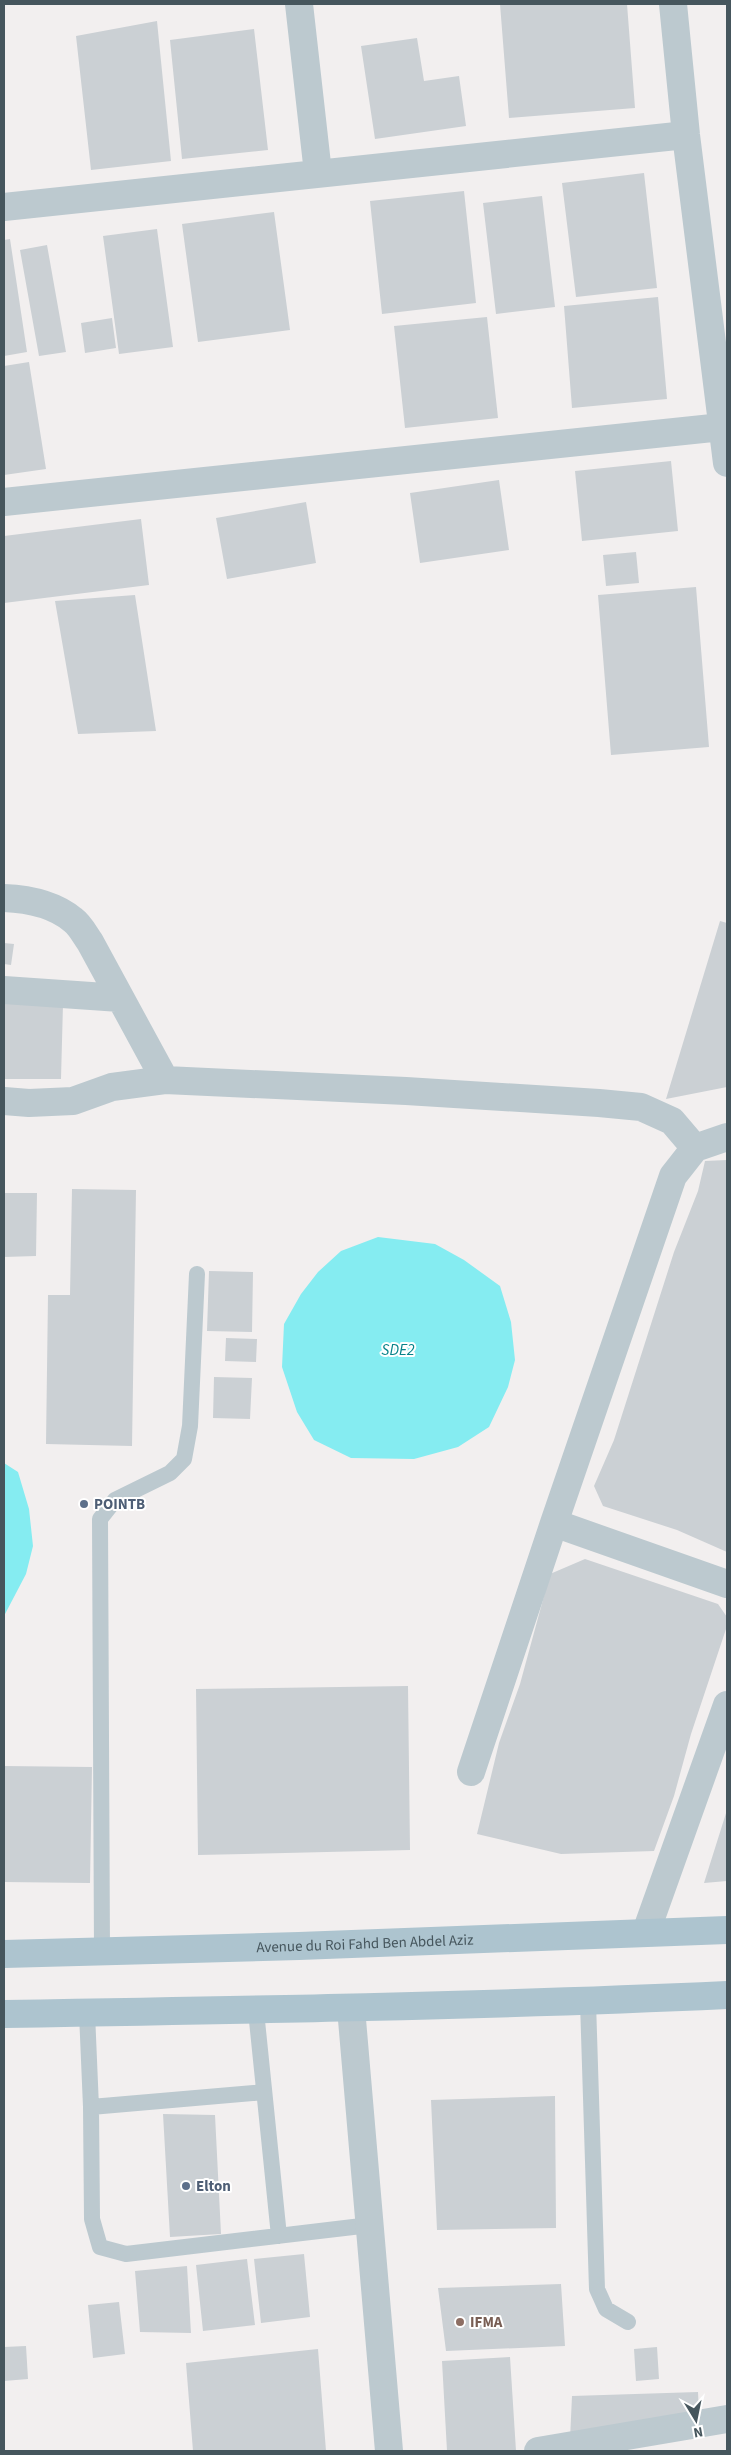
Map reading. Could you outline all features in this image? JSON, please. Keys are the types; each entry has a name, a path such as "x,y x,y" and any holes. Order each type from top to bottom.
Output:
{"main road":[{"name":"Avenue du Roi Fahd Ben Abdel Aziz","path":"4,1954 727,1930"},
{"path":"4,2014 588,2002 727,1994"}],"street":[{"path":"299,4 318,173"},
{"path":"673,4 686,135 727,463"},
{"path":"4,207 686,135"},
{"path":"4,502 722,427"},
{"path":"4,898 21,898 54,908 75,921 90,942 165,1080"},
{"path":"4,990 120,998"},
{"path":"4,1101 30,1104 73,1101 112,1087 165,1080 406,1091 641,1107 672,1121 695,1148"},
{"path":"471,1772 673,1176 695,1148 727,1137"},
{"path":"554,1523 727,1584"},
{"path":"646,1932 727,1705"},
{"path":"350,2008 389,2451"},
{"path":"538,2451 727,2419"}],"lane":[{"path":"102,1952 100,1519 115,1500 170,1473 184,1459 190,1426 197,1274"},
{"path":"588,2002 597,2288 606,2309 628,2322"},
{"path":"256,2010 279,2236"},
{"path":"87,2013 91,2107 92,2219 100,2247 126,2254 370,2225"},
{"path":"91,2107 204,2099 264,2092"}],"water":[{"name":"SDE2","path":"378,1237 435,1244 464,1260 500,1286 511,1322 515,1360 508,1387 489,1427 458,1447 414,1459 351,1458 314,1440 297,1412 282,1367 284,1324 301,1294 318,1272 341,1251"},
{"path":"4,1463 18,1472 29,1509 33,1546 26,1574 4,1616"}],"building":[{"path":"500,4 627,4 635,108 509,118"},
{"path":"157,21 171,161 91,170 76,36"},
{"path":"254,29 268,150 182,159 170,40"},
{"path":"417,38 424,81 459,76 466,126 375,139 361,46"},
{"path":"644,173 657,288 576,297 562,183"},
{"path":"464,191 476,303 382,314 370,201"},
{"path":"542,196 555,307 496,314 483,203"},
{"path":"274,212 290,330 198,342 182,224"},
{"path":"157,229 173,347 119,354 103,236"},
{"path":"10,239 27,352 4,356 4,240"},
{"path":"47,245 66,352 39,356 20,250"},
{"path":"658,297 667,399 572,408 564,306"},
{"path":"487,317 498,418 405,428 394,326"},
{"path":"112,318 116,348 85,353 81,323"},
{"path":"29,362 46,469 4,475 4,366"},
{"path":"671,461 678,531 582,541 575,471"},
{"path":"499,480 509,550 420,563 410,493"},
{"path":"306,502 316,563 227,579 216,518"},
{"path":"141,519 149,585 4,603 4,536"},
{"path":"636,552 639,583 606,586 603,555"},
{"path":"696,587 709,747 611,755 598,595"},
{"path":"135,595 156,731 78,734 55,601"},
{"path":"720,921 727,923 727,1087 666,1099"},
{"path":"4,943 14,944 11,965 4,964"},
{"path":"4,1003 63,1004 61,1079 4,1079"},
{"path":"727,1160 727,1552 677,1530 603,1506 594,1486 614,1440 674,1252 698,1191 705,1161"},
{"path":"72,1189 136,1190 132,1446 46,1444 48,1295 70,1295"},
{"path":"4,1193 37,1193 36,1256 4,1257"},
{"path":"209,1271 253,1272 252,1332 207,1331"},
{"path":"226,1338 257,1339 256,1362 225,1361"},
{"path":"214,1377 252,1378 250,1419 213,1418"},
{"path":"585,1559 718,1604 727,1617 727,1626 691,1734 674,1796 654,1851 561,1854 477,1834 499,1743 520,1684 550,1574"},
{"path":"408,1686 410,1850 198,1855 196,1689"},
{"path":"4,1766 92,1767 90,1883 4,1882"},
{"path":"727,1810 727,1881 704,1883"},
{"path":"555,2096 556,2228 437,2230 431,2100"},
{"path":"163,2114 215,2115 221,2234 170,2237"},
{"path":"304,2254 310,2317 261,2323 254,2259"},
{"path":"247,2259 255,2325 203,2331 196,2265"},
{"path":"187,2266 191,2333 140,2332 135,2271"},
{"path":"561,2284 565,2346 446,2351 438,2288"},
{"path":"119,2302 125,2354 93,2358 88,2305"},
{"path":"26,2346 28,2379 4,2381 4,2347"},
{"path":"657,2347 659,2379 636,2381 634,2349"},
{"path":"318,2349 326,2451 193,2451 186,2363"},
{"path":"510,2357 516,2451 447,2451 442,2361"},
{"path":"698,2392 699,2413 570,2439 572,2396"}],"place":[{"name":"POINTB","path":"84,1504"},
{"name":"Elton","path":"186,2186"},
{"name":"IFMA","path":"460,2322"}]}
